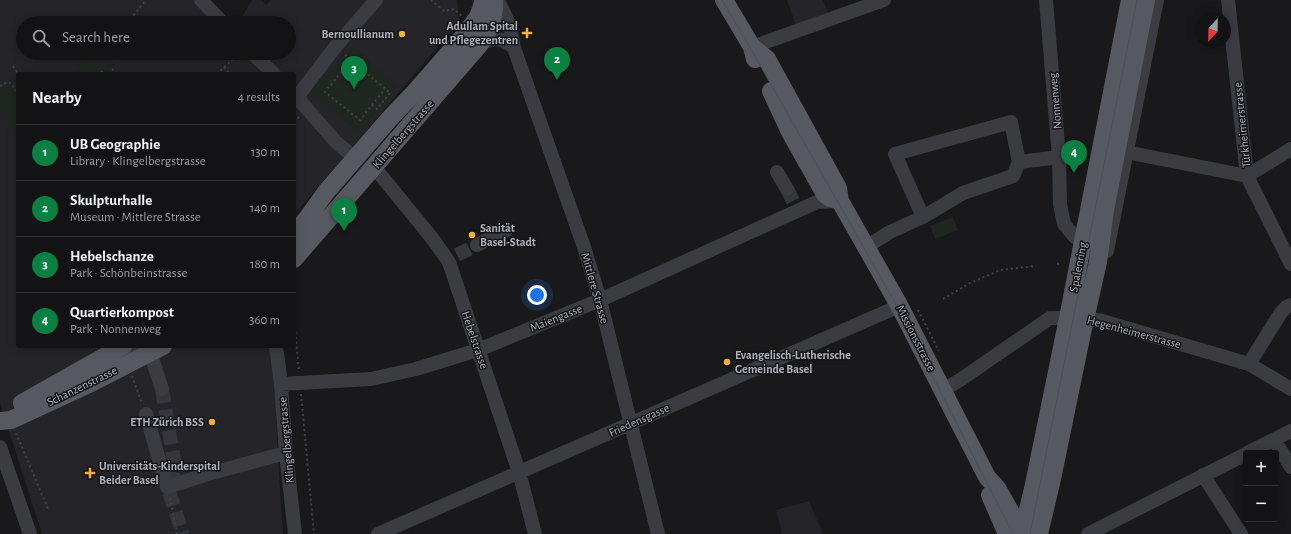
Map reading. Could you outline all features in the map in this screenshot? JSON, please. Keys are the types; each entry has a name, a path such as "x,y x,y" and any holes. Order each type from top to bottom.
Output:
{"main road":[{"name":"Missionsstrasse","path":"724,0 752,47 757,64 780,108 785,122 825,194 830,198 840,201 899,305 987,477 997,488 1008,506 1017,533"},
{"name":"Spalenring","path":"1017,533 1052,479 1077,318 1083,241 1130,0"},
{"name":"Spalenring","path":"1017,533 1029,502 1077,318 1098,262 1105,210 1146,0"},
{"name":"Klingelbergstrasse","path":"296,257 485,37 493,19 486,1"},
{"name":"Klingelbergstrasse","path":"296,231 326,192 355,158 463,38 478,18 486,1"},
{"name":"Schanzenstrasse","path":"0,416 120,348"},
{"name":"Schanzenstrasse","path":"0,422 11,420 93,382 149,348"},
{"name":"Missionsstrasse","path":"987,477 988,492 1017,533"},
{"path":"1008,506 1012,509 1018,509 1029,502"}],"street":[{"path":"202,0 217,16"},
{"path":"355,158 336,142 296,95 376,0"},
{"path":"752,47 884,0"},
{"name":"Nonnenweg","path":"1046,0 1059,157 1060,204 1064,224 1069,231 1083,241"},
{"name":"Spalenring","path":"1077,318 1093,310 1097,301 1158,0"},
{"name":"Türkheimerstrasse","path":"1228,0 1247,176 1288,247 1291,264"},
{"name":"Mittlere Strasse","path":"486,1 501,6 511,32 514,48 584,247 600,300 658,534"},
{"path":"485,37 490,39 495,38 514,48"},
{"path":"259,60 272,72"},
{"path":"866,247 890,232 923,217 964,193 1013,176 1019,162 1011,122 895,154 923,217"},
{"path":"1126,152 1247,176 1291,149"},
{"path":"1019,162 1059,157"},
{"name":"Hebelstrasse","path":"374,167 432,238 452,258 478,350 519,472 535,534"},
{"path":"777,172 792,200"},
{"name":"Maiengasse","path":"281,384 371,379 416,369 478,350 600,300 792,200 817,202 840,201"},
{"path":"477,245 505,231"},
{"name":"Friedensgasse","path":"378,534 899,305"},
{"path":"1249,364 1280,314 1286,307 1291,305"},
{"name":"Hegenheimerstrasse","path":"943,390 1050,318 1077,318 1102,321 1249,364 1291,389"},
{"path":"94,363 149,348 162,389"},
{"name":"Klingelbergstrasse","path":"276,348 295,534"},
{"path":"146,414 167,487 208,474 286,453"},
{"path":"1253,450 1291,431"},
{"path":"1274,440 1291,467"},
{"path":"0,447 30,534"},
{"path":"1088,534 1243,455"},
{"path":"1203,475 1241,534"}],"path":[{"path":"133,16 146,0"},
{"path":"428,3 431,0 444,11 454,9 466,20"},
{"path":"345,54 390,92 377,110 372,105"},
{"path":"219,72 232,60"},
{"path":"351,60 325,92 360,120 385,89"},
{"path":"13,66 17,72"},
{"path":"224,68 228,72"},
{"path":"112,69 116,72"},
{"path":"0,86 7,82 16,90"},
{"path":"1057,264 1061,263"},
{"path":"943,299 970,283 1000,270 1036,266"},
{"path":"296,339 314,534"},
{"path":"134,380 146,414"},
{"path":"16,433 48,509"},
{"path":"171,502 177,534"}],"shaded area":[{"path":"0,0 196,0 211,16 16,16 16,60 296,60 296,16 242,16 252,0 261,0 266,5 271,0 457,0 459,22 296,213 296,72 16,72 16,348 273,348 283,534 42,534 0,403"},
{"path":"787,0 823,0 828,13 796,25"},
{"path":"351,46 398,86 359,132 310,92"},
{"path":"75,60 89,60 100,71 111,60 122,72 74,72"},
{"path":"16,78 16,137 0,112 0,88"},
{"path":"953,217 958,230 935,239 930,226"},
{"path":"809,501 823,534 781,534 776,510"}],"tunnel":[{"path":"787,189 793,201"},
{"path":"457,255 477,245"},
{"path":"162,389 175,466 169,492 183,534"}],"tram line":[{"path":"722,0 897,306 1013,534"},
{"path":"1030,534 1137,0"}],"place":[{"name":"Adullam Spital und Pflegezentren","path":"527,33"},
{"name":"Bernoullianum","path":"402,34"},
{"name":"Skulpturhalle","path":"557,80"},
{"name":"Hebelschanze","path":"354,89"},
{"name":"Quartierkompost","path":"1074,173"},
{"name":"UB Geographie","path":"344,231"},
{"name":"Sanität Basel-Stadt","path":"472,235"},
{"name":"Evangelisch-Lutherische Gemeinde Basel","path":"727,362"},
{"name":"ETH Zürich BSS","path":"212,422"},
{"name":"Universitäts-Kinderspital Beider Basel","path":"90,473"}]}
